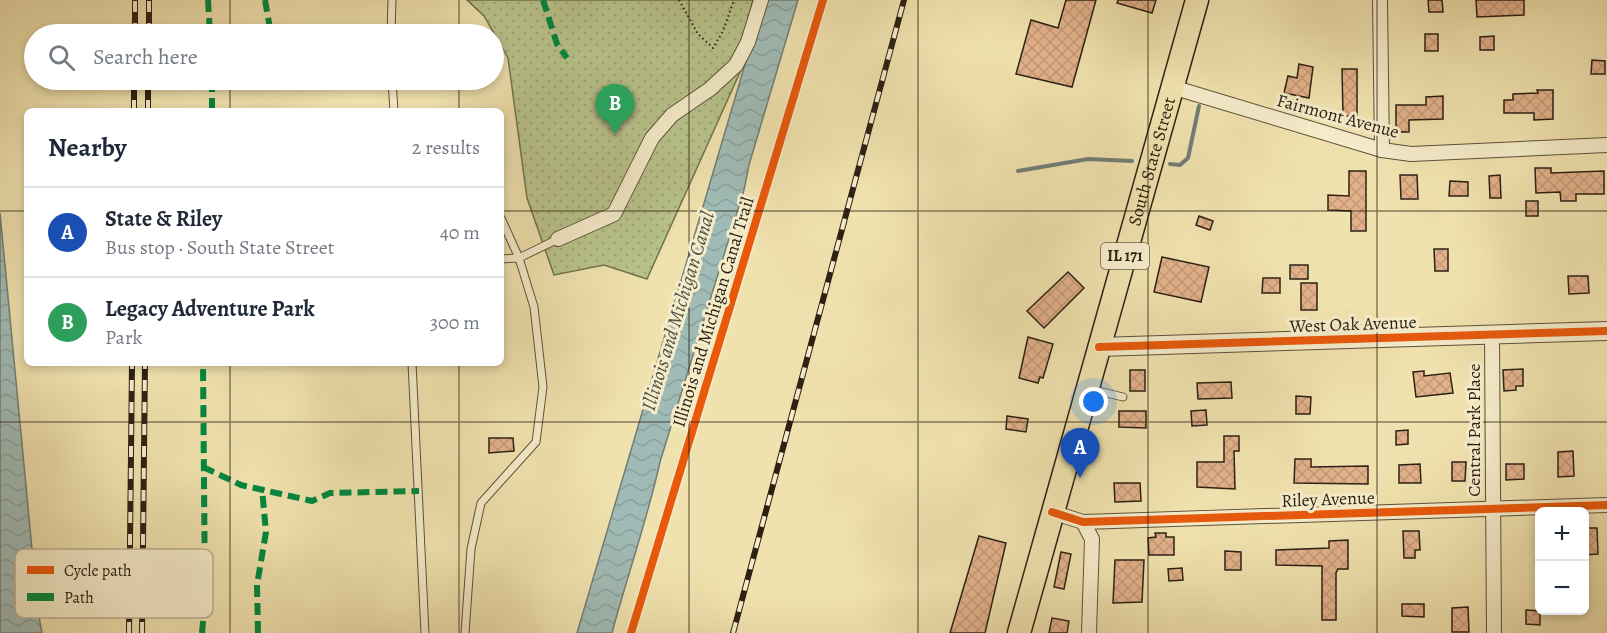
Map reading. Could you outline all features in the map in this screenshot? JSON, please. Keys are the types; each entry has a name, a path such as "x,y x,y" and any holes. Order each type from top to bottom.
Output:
{"main road":[{"name":"South State Street","path":"1019,633 1197,0"}],"street":[{"path":"558,239 614,214 652,138 672,115 710,89 736,65 748,42 761,0"},
{"path":"1380,0 1382,150"},
{"name":"Fairmont Avenue","path":"1172,87 1382,150 1411,154 1607,145"},
{"name":"West Oak Avenue","path":"1099,346 1607,331"},
{"name":"Central Park Place","path":"1492,335 1494,633"},
{"name":"Riley Avenue","path":"1052,512 1083,522 1607,505"},
{"path":"1083,522 1092,539 1089,633"}],"lane":[{"path":"391,24 392,0"},
{"path":"393,90 394,108"},
{"path":"465,633 471,549 481,503 536,442 543,387 534,307 519,258 504,225"},
{"path":"504,259 519,258 558,239"},
{"path":"412,366 425,633"},
{"path":"1087,388 1123,397"}],"path":[{"path":"679,0 698,34 713,48 723,31 734,0"}],"green space":[{"path":"467,0 753,0 746,26 741,70 647,279 604,265 554,275 527,198 508,58 504,51 504,24 489,24 484,16"}],"water":[{"name":"Illinois and Michigan Canal","path":"764,0 798,0 749,165 744,190 660,462 612,633 577,633"},
{"path":"0,213 32,549 15,549 15,618 39,618 42,633 0,633"}],"building":[{"path":"1066,0 1096,0 1072,87 1016,74 1031,20 1058,28"},
{"path":"1118,0 1156,0 1152,13 1117,3"},
{"path":"1428,0 1442,0 1443,12 1429,12"},
{"path":"1476,0 1524,0 1524,15 1477,17"},
{"path":"1425,34 1438,34 1438,51 1425,51"},
{"path":"1494,36 1494,50 1480,50 1480,37"},
{"path":"1592,60 1605,61 1605,74 1591,74"},
{"path":"1299,64 1313,67 1309,98 1284,93 1288,76 1297,78"},
{"path":"1342,69 1357,69 1357,116 1343,116"},
{"path":"1537,90 1553,90 1553,119 1534,120 1534,113 1504,113 1504,100 1513,100 1513,94 1538,93"},
{"path":"1443,96 1443,119 1409,120 1409,132 1396,132 1396,105 1426,105 1426,97"},
{"path":"1535,168 1551,168 1551,173 1604,171 1604,194 1576,194 1576,201 1561,201 1560,192 1536,193"},
{"path":"1349,171 1366,171 1366,231 1351,231 1351,211 1328,210 1328,195 1349,196"},
{"path":"1400,175 1417,175 1418,199 1401,199"},
{"path":"1500,175 1501,198 1490,198 1489,176"},
{"path":"1450,181 1468,182 1468,196 1449,196"},
{"path":"1526,201 1538,201 1538,216 1526,216"},
{"path":"1199,216 1213,221 1210,230 1196,225"},
{"path":"1434,249 1448,249 1448,271 1435,271"},
{"path":"1162,257 1209,267 1201,302 1154,292"},
{"path":"1290,265 1308,265 1308,279 1290,279"},
{"path":"1068,272 1084,288 1044,328 1027,311"},
{"path":"1568,276 1588,276 1589,293 1569,294"},
{"path":"1263,278 1280,278 1280,293 1262,293"},
{"path":"1301,283 1317,283 1317,310 1301,310"},
{"path":"1028,337 1053,344 1043,378 1040,377 1038,383 1019,378"},
{"path":"1523,369 1523,386 1516,386 1516,390 1504,391 1503,370"},
{"path":"1130,370 1145,370 1145,391 1130,391"},
{"path":"1424,371 1424,376 1450,373 1453,393 1416,397 1413,372"},
{"path":"1231,382 1232,398 1198,399 1197,383"},
{"path":"1296,396 1311,397 1310,414 1296,414"},
{"path":"1206,410 1207,425 1192,426 1191,411"},
{"path":"1119,411 1146,411 1146,428 1119,427"},
{"path":"1007,416 1028,419 1026,432 1006,429"},
{"path":"1408,430 1408,444 1396,445 1396,431"},
{"path":"1224,436 1239,436 1239,451 1234,451 1235,489 1197,487 1197,462 1224,462"},
{"path":"489,438 513,438 514,451 489,453"},
{"path":"1573,451 1574,476 1558,477 1558,452"},
{"path":"1295,459 1311,459 1311,467 1368,466 1368,484 1294,483"},
{"path":"1452,462 1466,462 1465,481 1452,481"},
{"path":"1420,464 1421,483 1399,483 1399,465"},
{"path":"1506,464 1524,464 1524,479 1506,480"},
{"path":"1114,483 1140,483 1141,501 1115,502"},
{"path":"1589,528 1597,528 1598,554 1589,555"},
{"path":"1403,531 1419,531 1420,550 1415,550 1415,558 1404,558"},
{"path":"1155,533 1166,533 1166,537 1174,537 1174,555 1149,555 1148,538 1156,537"},
{"path":"979,536 1006,543 985,633 950,633"},
{"path":"1348,540 1348,569 1338,569 1336,573 1336,620 1322,620 1322,566 1276,565 1276,550 1329,548 1329,541"},
{"path":"1225,551 1241,552 1241,570 1225,570"},
{"path":"1061,552 1071,554 1064,589 1054,587"},
{"path":"1115,560 1144,560 1142,602 1113,603"},
{"path":"1182,568 1183,580 1169,581 1168,569"},
{"path":"1402,604 1424,604 1424,617 1402,616"},
{"path":"1468,607 1469,632 1452,632 1452,608"},
{"path":"1526,610 1535,611 1535,615 1540,615 1540,625 1526,624"},
{"path":"1052,618 1069,621 1067,633 1049,633"}],"waterway":[{"path":"1170,164 1180,165 1188,158 1199,106"},
{"path":"1018,171 1088,159 1132,161"}],"railway":[{"path":"135,0 135,24"},
{"path":"149,0 149,24"},
{"path":"733,633 904,0"},
{"path":"134,90 134,108"},
{"path":"148,90 148,108"},
{"path":"130,549 132,366"},
{"path":"143,549 145,366"},
{"path":"129,618 129,633"},
{"path":"142,618 142,633"}],"marked path":[{"path":"208,0 209,24"},
{"path":"265,0 269,24"},
{"path":"543,0 557,44 567,58"},
{"path":"212,90 212,108"},
{"path":"203,366 205,549"},
{"path":"203,467 241,485 312,501 330,493 419,491"},
{"path":"258,633 257,585 266,532 262,489"},
{"path":"202,633 203,618"}],"cycle path":[{"name":"Illinois and Michigan Canal Trail","path":"631,633 823,0"},
{"path":"1099,347 1607,331"},
{"path":"1052,512 1083,522 1607,505"}],"place":[{"name":"Legacy Adventure Park","path":"615,134"},
{"name":"State & Riley","path":"1080,478"}]}
